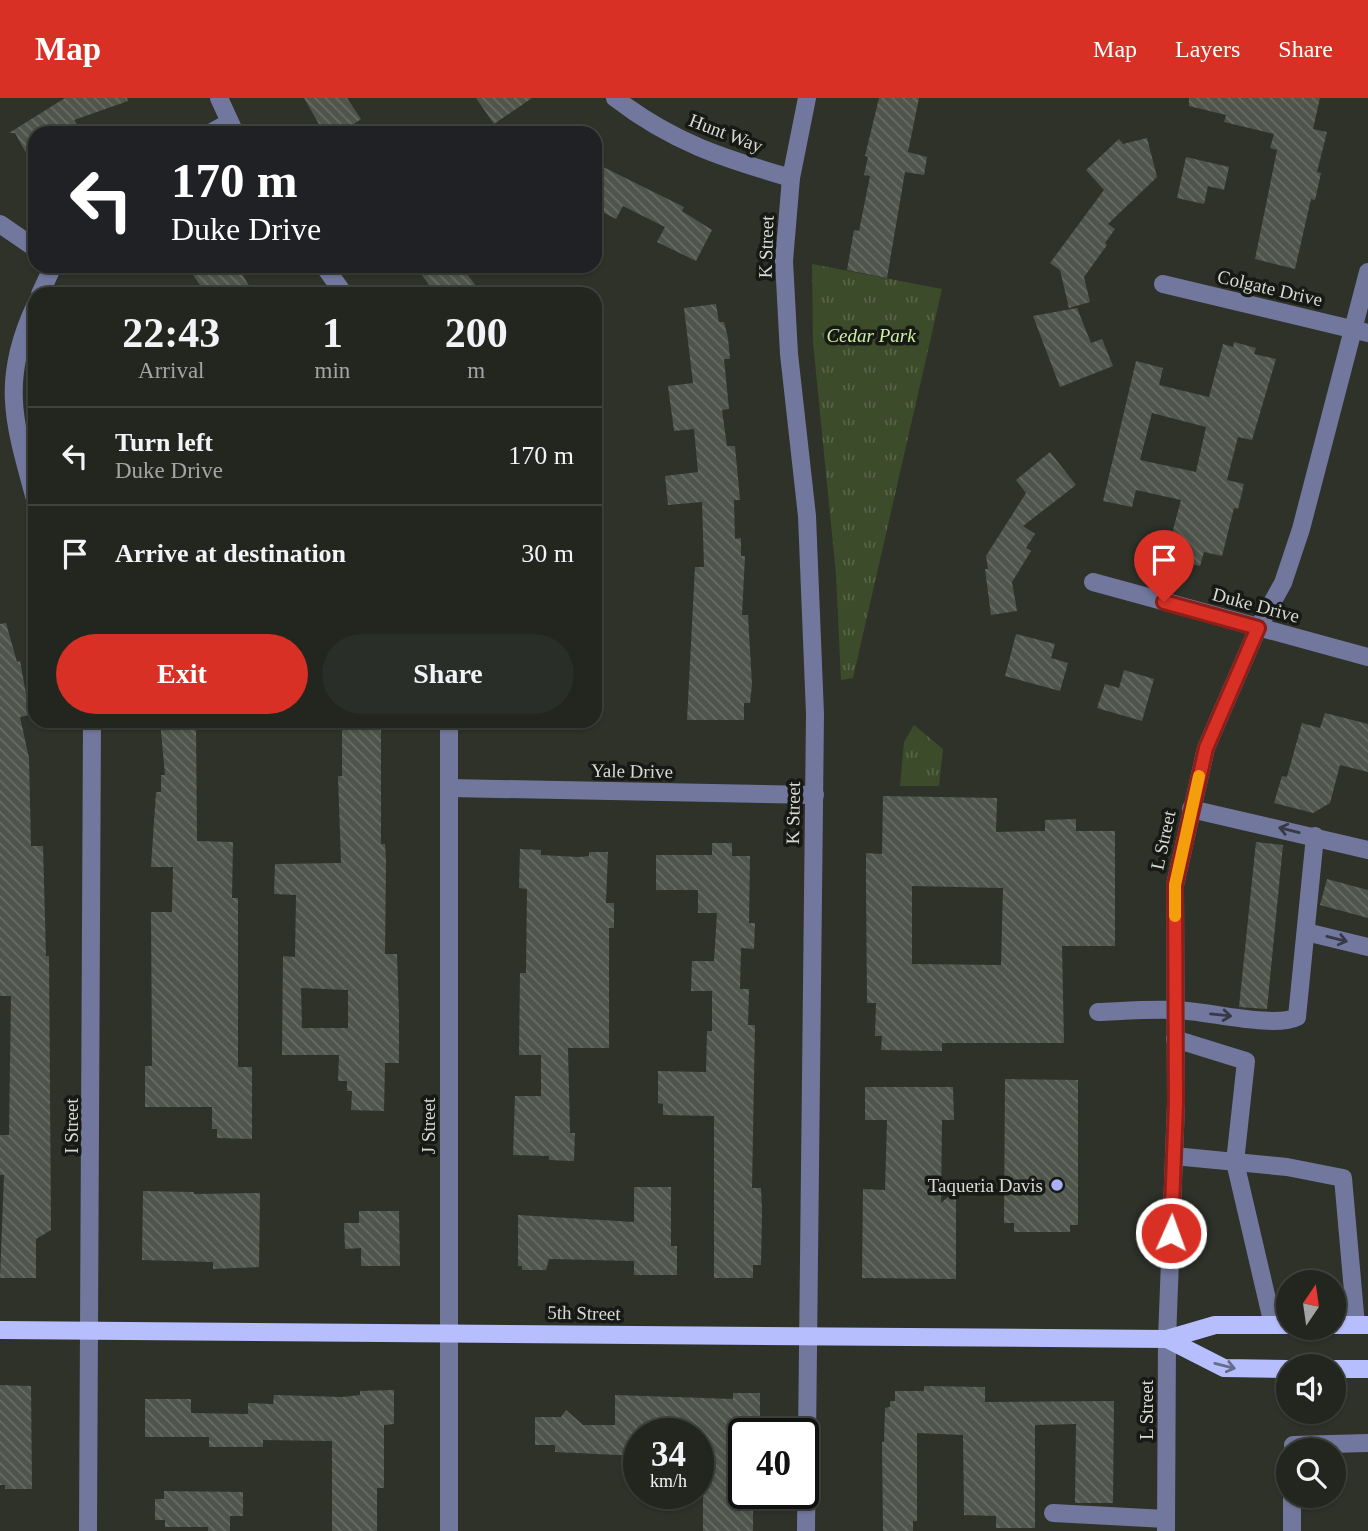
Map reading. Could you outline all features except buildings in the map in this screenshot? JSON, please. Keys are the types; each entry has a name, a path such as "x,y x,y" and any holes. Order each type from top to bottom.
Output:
{"main road":[{"name":"5th Street","path":"0,1330 1167,1339 1215,1325 1276,1325"},
{"name":"5th Street","path":"1167,1339 1224,1368 1276,1369"},
{"path":"1346,1369 1368,1369"}],"street":[{"path":"219,98 230,126"},
{"name":"Hunt Way","path":"615,98 652,126 720,158 790,178"},
{"name":"K Street","path":"806,1531 816,714 807,516 789,354 784,261 790,178 807,98"},
{"path":"0,224 28,243"},
{"name":"L Street","path":"1166,1525 1167,1339 1174,1156 1175,885 1206,748 1258,628 1283,583 1301,529 1361,331 1368,272"},
{"name":"Colgate Drive","path":"1163,284 1361,331"},
{"path":"28,320 19,339 12,394 16,429 28,473"},
{"name":"Duke Drive","path":"1093,582 1368,657"},
{"name":"I Street","path":"89,1531 92,728"},
{"name":"J Street","path":"449,728 449,1531"},
{"name":"Yale Drive","path":"450,788 815,795"},
{"path":"1191,809 1368,850"},
{"path":"1098,1012 1175,1010 1266,1020 1290,1020 1297,1017 1315,836"},
{"path":"1306,932 1368,947"},
{"path":"1175,1040 1246,1061 1236,1162 1276,1310"},
{"path":"1174,1156 1287,1167 1343,1178 1362,1325"},
{"path":"1346,1444 1368,1443"},
{"path":"1292,1508 1292,1531"},
{"path":"1053,1513 1166,1525"}],"green space":[{"name":"Cedar Park","path":"812,264 942,289 853,678 841,680 836,575 813,342"},
{"path":"914,725 943,749 939,786 900,786 904,742"}],"slow traffic":[{"path":"1175,916 1175,885 1199,776"}],"place":[{"name":"Taqueria Davis","path":"1057,1185"}],"route":[{"path":"1164,602 1258,628 1206,748 1175,885 1176,1104 1171,1233"}]}
